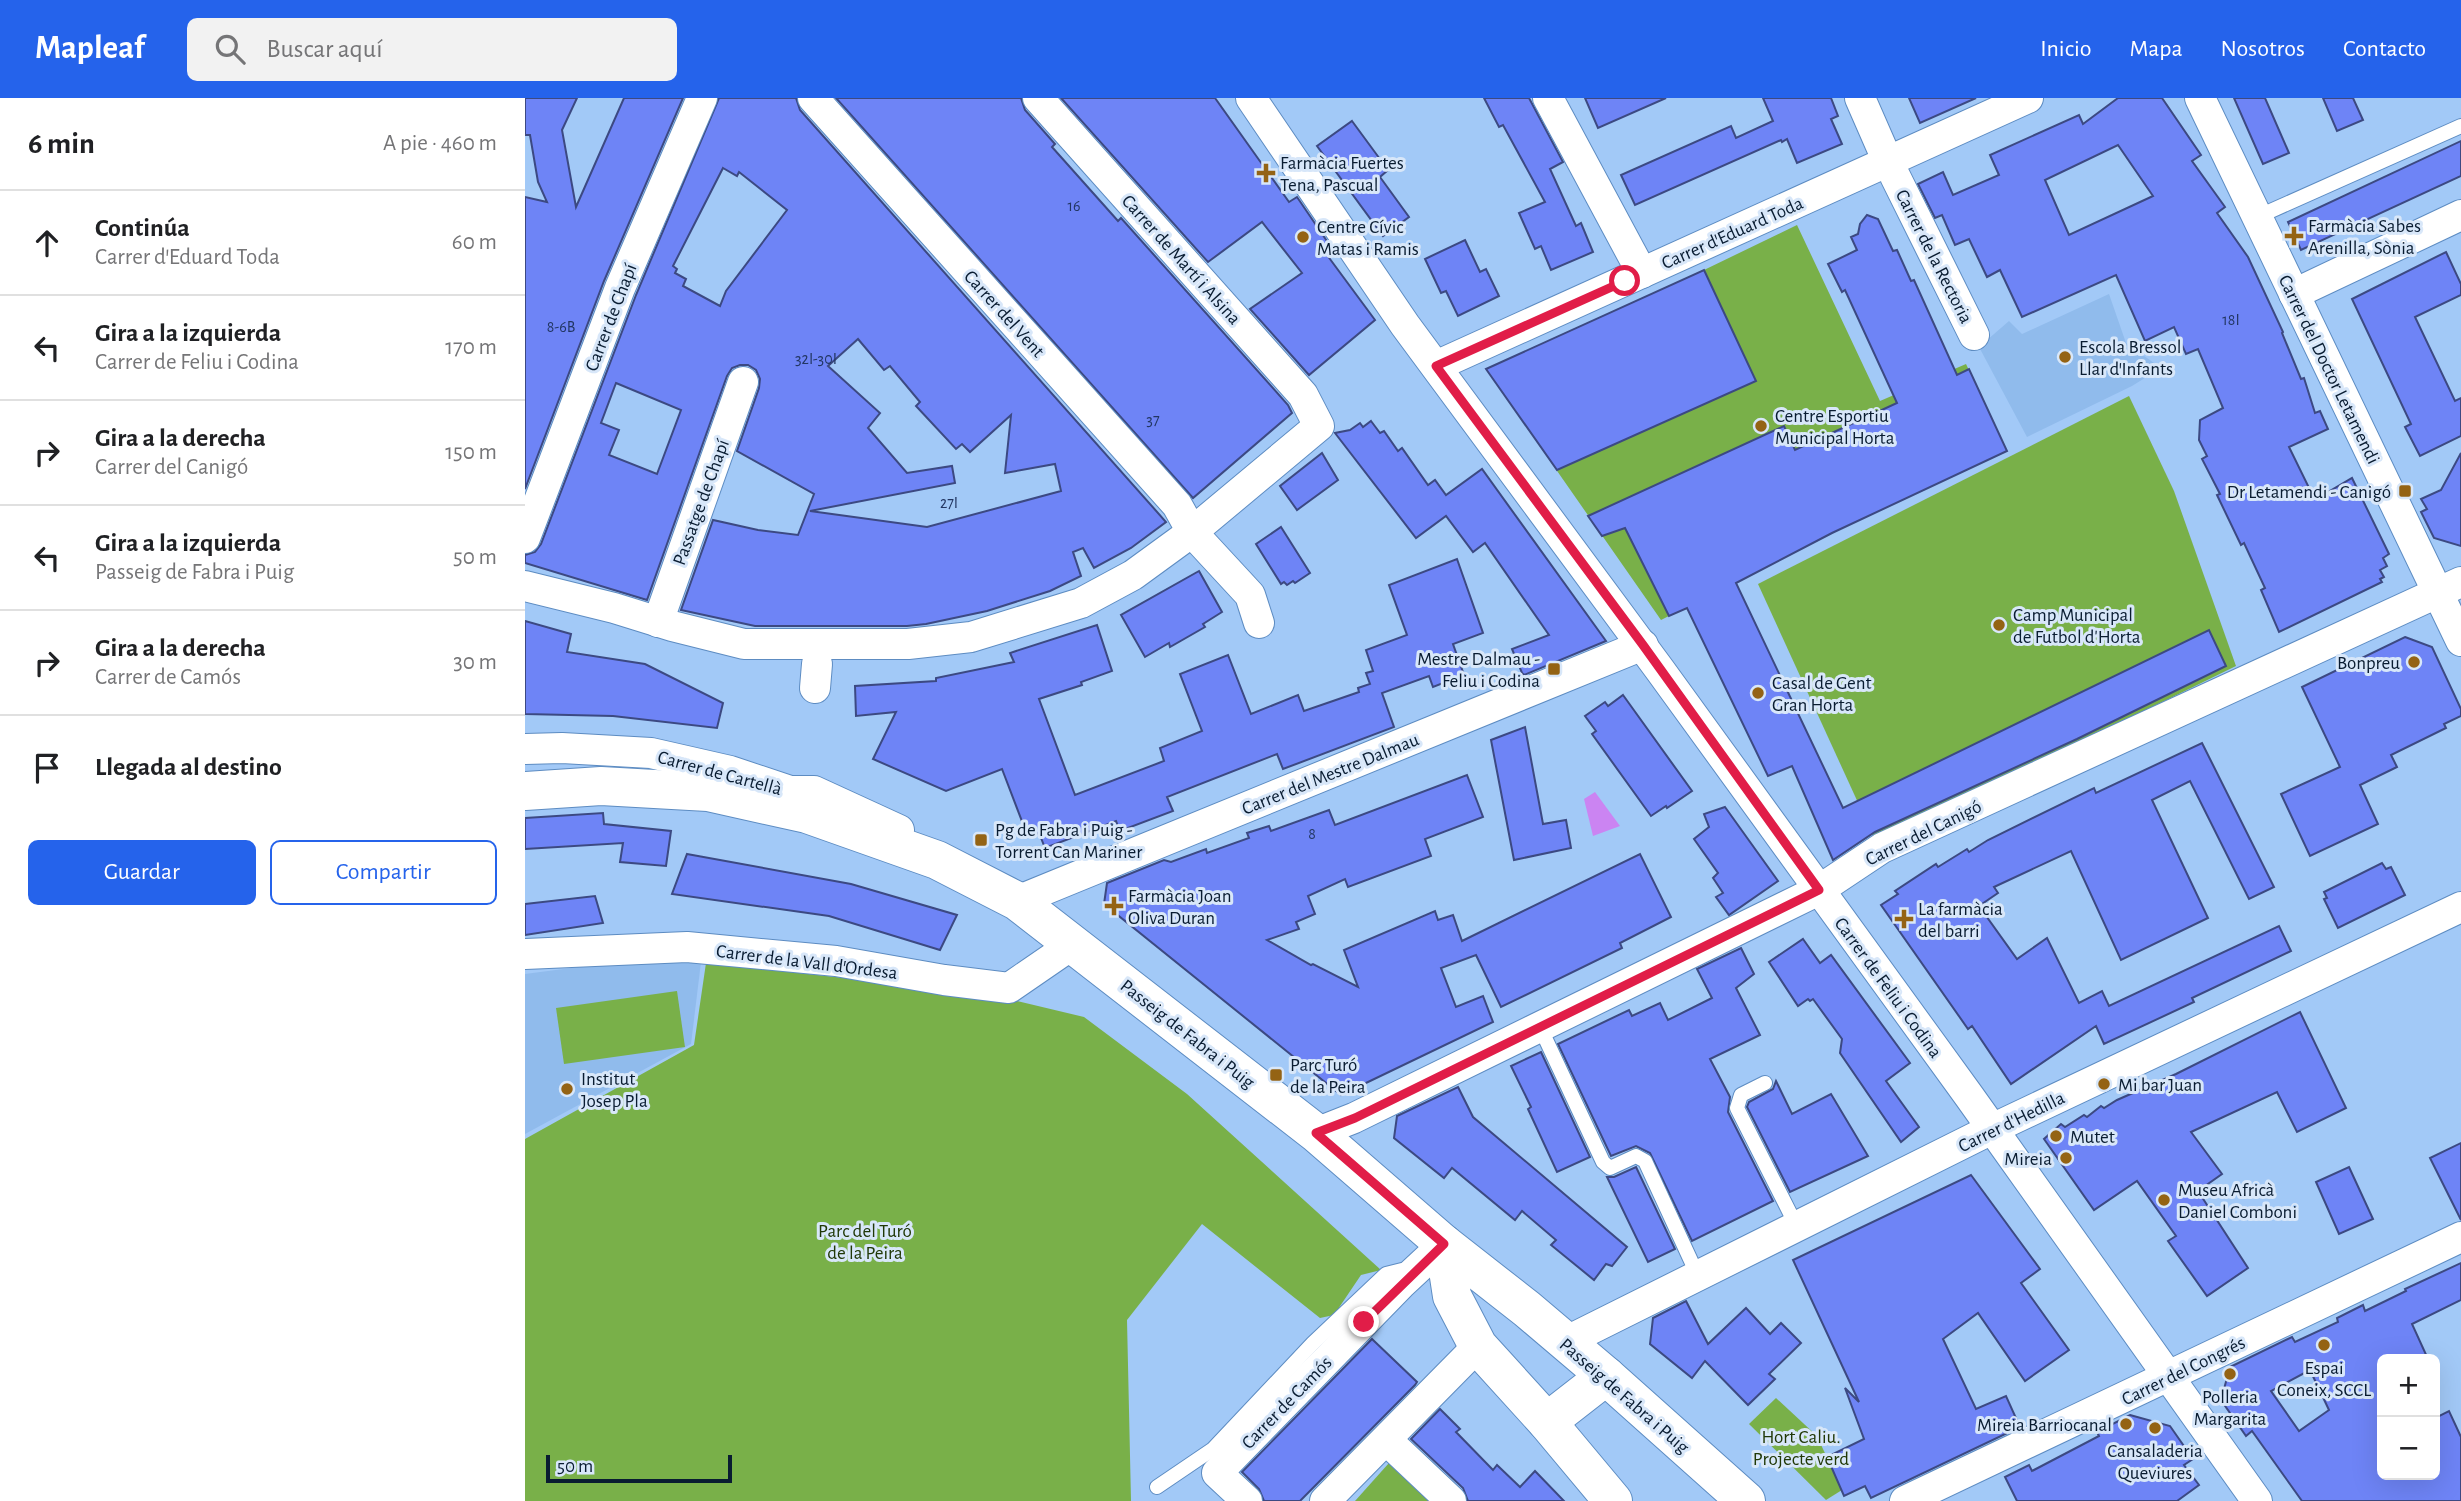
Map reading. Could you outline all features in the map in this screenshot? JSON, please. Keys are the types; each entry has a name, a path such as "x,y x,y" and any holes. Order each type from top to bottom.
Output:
{"street":[{"name":"Carrer de Chapí","path":"525,538 620,288 702,98"},
{"name":"Carrer del Vent","path":"813,98 1177,505 1197,537 1249,595 1259,623"},
{"name":"Carrer de Martí i Alsina","path":"1038,98 1303,395 1319,426 1197,537"},
{"path":"1548,98 1642,273"},
{"name":"Carrer de la Rectoria","path":"1860,98 1891,169 1974,335"},
{"name":"Carrer d'Eduard Toda","path":"1436,366 1642,273 1891,169 2028,98"},
{"name":"Carrer del Doctor Letamendi","path":"2200,98 2294,295 2449,587 2461,641"},
{"name":"Carrer de Feliu i Codina","path":"1261,102 1405,325 1643,645 2257,1501"},
{"path":"2294,295 2461,215"},
{"name":"Passatge de Chapí","path":"658,622 743,382"},
{"path":"525,586 744,644 908,644 971,637 1081,603 1197,537"},
{"name":"Carrer del Canigó","path":"1316,1133 1355,1118 1819,890 1882,848 2449,587"},
{"name":"Carrer del Mestre Dalmau","path":"1017,901 1643,645"},
{"path":"525,736 609,737 692,744 770,765 791,774 814,791"},
{"name":"Carrer de Cartellà","path":"525,749 562,748 651,753 730,771 790,791 814,791 899,830 937,860"},
{"name":"Passeig de Fabra i Puig","path":"525,791 601,786 708,792 807,814 937,860 1017,901 1316,1133 1444,1244 1606,1376 1747,1501"},
{"name":"Carrer d'Hedilla","path":"1565,1342 1992,1129 2461,907"},
{"name":"Carrer de la Vall d'Ordesa","path":"525,954 687,947 836,961 1009,989 1073,943"},
{"name":"Carrer del Congrés","path":"1905,1501 2461,1237"},
{"path":"1444,1244 1452,1296 1478,1346 1547,1422 1613,1501"},
{"name":"Carrer de Camós","path":"1247,1501 1217,1473 1413,1272 1444,1244"},
{"path":"1325,1501 1478,1346"},
{"path":"1547,1422 1606,1376"},
{"path":"1396,1449 1451,1501"}],"lane":[{"path":"2257,216 2461,126"},
{"path":"1540,1027 1604,1162 1610,1168 1636,1156 1645,1161 1698,1276"},
{"path":"1765,1083 1741,1096 1737,1108 1797,1227"},
{"path":"1157,1487 1213,1448 1313,1343 1386,1274 1402,1270 1413,1272"}],"shaded area":[{"name":"Escola Bressol Llar d'Infants","path":"2109,294 2126,343 2161,368 2132,386 2027,437 1979,347 2009,321 2022,334"},
{"path":"1595,792 1620,826 1593,836 1584,799"},
{"name":"Institut Josep Pla","path":"648,958 701,962 691,1044 525,1134 525,974"}],"green space":[{"name":"Centre Esportiu Municipal Horta","path":"1797,225 1880,401 1966,364 2007,451 1851,524 1661,620 1486,369"},
{"name":"Camp Municipal de Futbol d'Horta","path":"2129,396 2174,491 2236,666 1876,842 1758,584"},
{"name":"Parc del Turó de la Peira","path":"706,963 983,993 1084,1017 1187,1094 1381,1270 1361,1275 1334,1315 1320,1318 1202,1224 1127,1320 1131,1501 525,1501 525,1139 694,1045"},
{"path":"677,991 685,1047 564,1064 556,1008"},
{"name":"Hort Caliu. Projecte verd","path":"1776,1398 1817,1436 1842,1490 1826,1500 1749,1424"},
{"path":"1406,1444 1463,1501 1355,1501"}],"building":[{"path":"525,98 577,98 562,130 576,207 624,98 683,98 604,281 525,489 525,197 547,202 538,182 530,135 525,135"},
{"path":"719,98 796,98 800,110 1166,522 1131,548 1094,568 1083,548 1073,552 1081,576 1050,591 987,611 926,624 755,626 681,610 713,520 798,535 814,494 737,451 760,379 756,370 748,365 740,365 732,368 727,376 647,600 525,563 525,555 535,552 541,544 636,295","holes":["723,168 737,176 739,172 787,210 726,291 720,306 683,286 686,279 675,273 677,269 673,266","858,339 884,370 890,366 920,402 916,406 956,449 962,444 970,452 1011,415 1005,473 1055,464 1061,491 927,527 810,511 955,483 952,466 907,473 868,428 880,413 828,366","616,383 681,410 657,474 609,455 619,430 601,423"]},
{"path":"836,98 1021,98 1025,110 1055,144 1052,147 1118,221 1121,218 1288,405 1292,413 1193,498"},
{"path":"1061,98 1215,98 1289,202 1297,197 1333,250 1327,255 1375,320 1309,375 1250,309 1302,273 1262,222 1208,262"},
{"path":"1484,98 1529,98 1563,162 1550,169 1576,226 1581,223 1593,252 1551,270 1541,246 1535,249 1519,213 1545,202 1503,125 1499,127"},
{"path":"1585,98 1666,98 1598,128"},
{"path":"1763,98 1831,98 1838,116 1831,119 1842,144 1797,163 1787,139 1782,142 1781,140 1635,205 1621,175 1731,126 1736,138 1773,121"},
{"path":"1909,98 1976,98 1920,123"},
{"path":"2118,98 2162,98 2201,155 2192,161 2225,207 2217,213 2248,257 2283,332 2301,379 2304,378 2315,413 2320,411 2328,429 2289,447 2312,494 2326,488 2328,492 2352,478 2389,554 2383,558 2387,566 2380,570 2384,577 2380,579 2382,582 2279,632 2261,590 2265,588 2244,543 2241,545 2202,459 2207,456 2199,440 2200,420 2223,408 2198,349 2186,354 2174,327 2145,341 2116,275 2022,317 2000,270 1987,277 1969,239 1955,245 1942,215 1935,218 1918,184 1943,172 1953,195 1999,175 1990,155 2079,115 2083,124","holes":["2118,145 2153,196 2069,235 2045,180"]},
{"path":"2234,98 2265,98 2289,153 2263,164"},
{"path":"2323,98 2353,98 2363,120 2337,131"},
{"path":"1352,121 1388,170 1380,177 1409,217 1383,236 1317,146"},
{"path":"2461,141 2461,176 2301,250 2288,222"},
{"path":"1867,215 1878,219 1893,251 1897,250 1911,281 1914,280 1957,375 1969,369 2007,451 1832,533 1736,583 1843,808 2209,630 2226,666 2077,739 1875,832 1833,860 1792,766 1768,776 1687,608 1669,616 1625,528 1602,536 1588,516 1784,426 1795,450 1897,403 1845,290 1842,292 1828,264 1857,250 1851,237 1858,234 1860,224"},
{"path":"1465,240 1480,272 1486,269 1499,296 1458,316 1446,291 1441,293 1425,259"},
{"path":"2446,252 2461,284 2461,295 2415,317 2455,401 2461,398 2461,436 2420,456 2405,427 2411,424 2352,299"},
{"path":"1704,270 1756,381 1557,470 1486,369"},
{"path":"1371,421 1380,433 1384,431 1398,451 1402,448 1428,485 1435,480 1446,495 1482,469 1606,641 1524,675 1512,649 1549,635 1485,543 1473,552 1446,516 1416,538 1335,433 1350,430 1360,423 1363,427"},
{"path":"1322,453 1338,480 1297,510 1280,486"},
{"path":"2461,453 2461,546 2434,538 2421,512 2427,509 2421,499 2441,490"},
{"path":"1281,527 1310,573 1287,585 1284,582 1281,584 1256,544"},
{"path":"1457,559 1483,633 1453,644 1464,675 1433,687 1429,676 1382,693 1394,727 1283,769 1277,754 1167,797 1173,811 1120,831 1116,821 1045,848 1039,833 1028,837 1002,769 946,791 873,759 896,712 856,716 855,686 936,681 936,678 1014,662 1010,653 1097,625 1112,671 1081,682 1082,685 1039,699 1075,795 1164,761 1160,748 1202,731 1180,674 1228,655 1251,714 1298,695 1304,711 1359,692 1358,688 1370,684 1366,673 1373,671 1366,650 1407,635 1389,585"},
{"path":"1199,571 1222,612 1203,624 1205,627 1170,647 1169,643 1145,657 1121,615"},
{"path":"525,621 571,634 567,652 645,664 723,703 717,728 613,716 525,714"},
{"path":"2405,637 2432,647 2461,709 2461,716 2444,724 2446,728 2391,755 2397,767 2360,785 2378,824 2310,856 2281,794 2340,767 2302,687"},
{"path":"1623,695 1692,791 1651,816 1592,734 1596,731 1585,716 1605,702 1608,706"},
{"path":"1525,727 1543,824 1566,820 1571,848 1514,860 1491,740"},
{"path":"2202,743 2274,887 2249,899 2190,781 2152,800 2208,918 2121,960 2071,851 1994,887 1998,893 1979,906 2017,959 2047,938 2079,1003 2102,991 2109,1006 2279,926 2291,951 2192,998 2194,1002 2104,1044 2096,1026 2011,1084 1972,1026 1968,1029 1881,905 1898,894 1895,891 1936,864 1938,867 1967,849 1969,852 2094,788 2096,793"},
{"path":"1467,775 1483,817 1425,839 1431,856 1348,887 1345,879 1308,896 1315,914 1296,922 1299,929 1267,940 1358,987 1344,950 1435,911 1438,920 1453,915 1462,941 1640,854 1671,917 1620,943 1622,948 1501,1007 1476,955 1441,968 1456,1007 1483,996 1493,1022 1341,1095 1104,904 1107,883 1164,860 1171,862 1206,849 1207,853 1249,838 1247,833 1269,826 1271,831 1329,810 1335,825"},
{"path":"1725,807 1778,881 1729,915 1716,897 1723,893 1713,878 1718,873 1694,839 1709,827 1704,814"},
{"path":"603,813 604,824 671,831 666,866 620,862 623,843 525,849 525,818"},
{"path":"687,854 851,884 957,915 940,950 829,916 672,894"},
{"path":"2382,863 2386,869 2391,867 2405,895 2338,928 2324,899 2327,898 2324,892"},
{"path":"595,896 603,923 525,935 525,904"},
{"path":"1803,939 1820,963 1831,955 1910,1063 1886,1081 1919,1127 1901,1142 1840,1053 1842,1039 1813,999 1808,999 1798,1006 1769,962"},
{"path":"1741,948 1754,974 1736,988 1760,1035 1710,1059 1730,1097 1728,1112 1773,1201 1692,1241 1650,1153 1636,1146 1611,1156 1558,1044 1629,1010 1632,1016 1660,1003 1668,1020 1712,998 1697,969"},
{"path":"2300,1012 2346,1108 2297,1132 2277,1092 2191,1132 2222,1174 2198,1191 2248,1268 2207,1296 2168,1241 2176,1236 2137,1181 2094,1210 2044,1139 2061,1124 2065,1127 2084,1115 2087,1117 2101,1106 2104,1108 2176,1074"},
{"path":"1541,1052 1590,1157 1557,1172 1511,1066"},
{"path":"1776,1081 1792,1114 1831,1094 1868,1156 1790,1192 1747,1107 1749,1102 1773,1089"},
{"path":"1458,1087 1473,1117 1627,1247 1612,1266 1606,1264 1594,1280 1551,1245 1556,1240 1522,1211 1515,1220 1452,1168 1444,1178 1394,1138 1397,1116"},
{"path":"2461,1143 2461,1220 2430,1158"},
{"path":"1636,1167 1675,1249 1648,1262 1607,1177 1614,1177"},
{"path":"2349,1167 2373,1219 2339,1234 2316,1182"},
{"path":"1971,1175 2040,1269 2021,1283 2069,1350 2025,1381 1978,1313 1943,1339 1976,1409 2006,1396 2020,1427 1871,1498 1865,1486 1844,1496 1827,1457 1864,1439 1845,1388 1859,1402 1793,1260"},
{"path":"2461,1263 2461,1300 2412,1324 2426,1354 2377,1354 2377,1480 2440,1480 2440,1416 2449,1411 2461,1437 2461,1501 2302,1501 2252,1431 2246,1436 2221,1400 2230,1367 2292,1337 2295,1342 2338,1322 2337,1318 2363,1305 2365,1311 2406,1291 2405,1289","holes":["2310,1370 2329,1410 2299,1431 2271,1391"]},
{"path":"1686,1301 1708,1344 1746,1308 1770,1334 1781,1323 1801,1343 1769,1374 1775,1379 1748,1405 1705,1361 1692,1378 1650,1344 1653,1318"},
{"path":"1372,1339 1417,1382 1415,1385 1300,1501 1264,1501 1259,1489 1242,1472"},
{"path":"1440,1409 1460,1429 1456,1432 1493,1470 1497,1465 1520,1487 1535,1471 1564,1501 1468,1501 1463,1488 1411,1439"},
{"path":"2130,1415 2170,1426 2193,1459 2184,1465 2199,1485 2177,1501 2017,1501 2005,1477 2029,1465 2032,1471 2099,1436 2097,1432"}],"place":[{"name":"Farmàcia Fuertes Tena, Pascual","path":"1266,173"},
{"name":"Farmàcia Sabes Arenilla, Sònia","path":"2294,236"},
{"name":"Centre Cívic Matas i Ramis","path":"1303,237"},
{"name":"Escola Bressol Llar d'Infants","path":"2065,357"},
{"name":"Centre Esportiu Municipal Horta","path":"1761,426"},
{"name":"Dr Letamendi - Canigó","path":"2405,491"},
{"name":"Camp Municipal de Futbol d'Horta","path":"1999,625"},
{"name":"Bonpreu","path":"2414,662"},
{"name":"Mestre Dalmau - Feliu i Codina","path":"1554,669"},
{"name":"Casal de Gent Gran Horta","path":"1758,693"},
{"name":"Pg de Fabra i Puig - Torrent Can Mariner","path":"981,840"},
{"name":"Farmàcia Joan Oliva Duran","path":"1114,906"},
{"name":"La farmàcia del barri","path":"1904,919"},
{"name":"Parc Turó de la Peira","path":"1276,1075"},
{"name":"Mi bar Juan","path":"2104,1084"},
{"name":"Institut Josep Pla","path":"567,1089"},
{"name":"Mutet","path":"2056,1136"},
{"name":"Mireia","path":"2066,1158"},
{"name":"Museu Africà Daniel Comboni","path":"2164,1200"},
{"name":"Espai Coneix, SCCL","path":"2324,1345"},
{"name":"Polleria Margarita","path":"2230,1374"},
{"name":"Mireia Barriocanal","path":"2126,1424"},
{"name":"Cansaladeria Queviures","path":"2155,1428"}],"route":[{"path":"1364,1322 1444,1244 1316,1133 1355,1118 1819,890 1643,645 1436,366 1625,281"}]}
